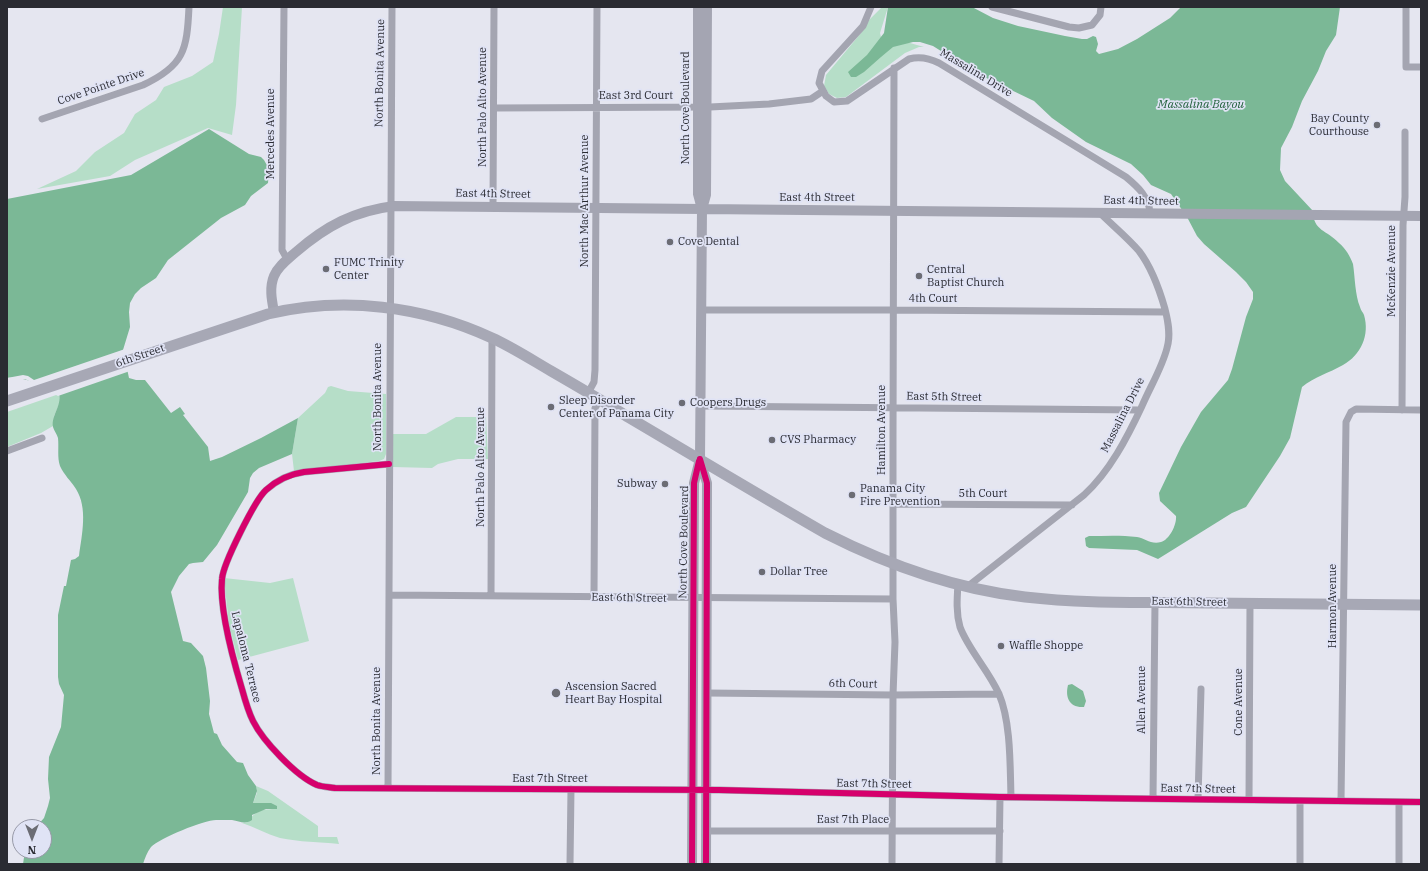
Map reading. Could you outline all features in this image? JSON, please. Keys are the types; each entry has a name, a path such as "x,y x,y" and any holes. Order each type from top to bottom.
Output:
{"main road":[{"name":"6th Street","path":"7,401 274,312 332,306 390,308 441,318 492,338 600,400"},
{"name":"East 6th Street","path":"600,400 825,533 894,564 962,586 1040,599 1086,601 1421,605"}],"street":[{"name":"Cove Pointe Drive","path":"42,119 143,85 158,78 174,65 182,53 187,36 189,7"},
{"name":"Mercedes Avenue","path":"284,7 282,250 287,259"},
{"name":"North Bonita Avenue","path":"388,788 392,7"},
{"name":"North Palo Alto Avenue","path":"493,206 494,7"},
{"name":"North Mac Arthur Avenue","path":"588,393 594,381 595,370 597,7"},
{"name":"North Cove Boulevard","path":"698,7 706,194 702,209 700,406 700,459 706,484 706,864"},
{"name":"North Cove Boulevard","path":"702,107 707,7"},
{"path":"823,91 819,83 822,71 863,26 871,7"},
{"path":"992,7 1040,20 1079,28 1092,25 1100,15 1101,7"},
{"path":"1406,7 1406,67 1421,68"},
{"name":"Massalina Drive","path":"823,91 826,96 834,102 847,101 909,59 918,57 929,58 940,62 1126,177 1144,194 1150,213"},
{"name":"Hamilton Avenue","path":"892,864 893,695 895,642 893,599 894,68"},
{"name":"East 3rd Court","path":"494,108 702,107 769,104 811,99 823,91"},
{"name":"McKenzie Avenue","path":"1402,410 1405,132"},
{"name":"East 4th Street","path":"274,312 271,294 272,281 278,269 287,259 316,235 338,222 359,213 390,207 493,206 1421,216"},
{"name":"Massalina Drive","path":"962,586 1089,491 1110,465 1140,410 1168,347 1169,336 1166,312 1158,287 1144,259 1132,243 1099,212"},
{"name":"4th Court","path":"701,310 1166,312"},
{"name":"North Palo Alto Avenue","path":"491,596 492,338"},
{"path":"594,597 595,408 600,400"},
{"name":"East 5th Street","path":"700,406 1140,410"},
{"name":"Harmon Avenue","path":"1341,801 1346,422 1351,412 1356,409 1402,410"},
{"path":"1402,410 1421,410"},
{"path":"7,451 42,438"},
{"name":"North Cove Boulevard","path":"693,862 694,483 700,459"},
{"name":"Lapaloma Terrace","path":"328,787 318,785 311,781 290,765 268,743 253,722 241,685 227,629 222,595 222,574 226,562 257,501 266,490 278,481 292,474 304,472 389,464"},
{"name":"5th Court","path":"893,504 1072,505"},
{"path":"962,586 957,613 961,628 969,644 988,672 999,694 1009,736 1011,797"},
{"name":"East 6th Street","path":"389,595 893,599"},
{"name":"Allen Avenue","path":"1153,799 1155,602"},
{"name":"Cone Avenue","path":"1249,800 1250,603"},
{"path":"1198,799 1201,690"},
{"name":"6th Court","path":"707,693 893,695 999,694"},
{"name":"East 7th Street","path":"328,787 706,790 1000,797 1421,802"},
{"path":"570,864 571,789"},
{"path":"999,864 1000,797"},
{"path":"1300,800 1300,864"},
{"path":"1399,802 1399,864"},
{"name":"East 7th Place","path":"706,831 1000,831"}],"shaded area":[{"path":"223,7 242,7 236,105 232,135 208,128 135,160 110,176 37,189 76,171 95,152 124,133 135,114 156,100 164,87 192,76 213,62"},
{"path":"882,7 888,7 880,33 882,41 903,41 924,47 919,47 905,53 846,97 837,98 829,94 824,86 826,75 861,33 869,20"},
{"path":"331,386 348,391 386,394 386,454 384,459 379,461 294,471 292,454 298,418 325,393 328,387"},
{"path":"59,394 60,402 54,416 53,426 41,433 7,447 7,412"},
{"path":"456,417 486,417 488,459 458,459 438,464 432,468 393,467 393,434 426,434"},
{"path":"224,578 270,583 293,578 309,641 238,660 229,624"},
{"path":"256,786 268,791 318,826 318,837 337,837 339,844 280,838 242,823 248,822 252,816 258,812 272,810 253,803 257,793"}],"water":[{"name":"Massalina Bayou","path":"888,7 972,7 993,18 1018,26 1082,39 1087,39 1093,36 1096,37 1098,44 1096,51 1099,54 1118,49 1137,39 1170,18 1181,7 1340,7 1336,35 1326,51 1281,148 1280,170 1285,181 1313,211 1315,223 1341,245 1351,258 1357,297 1366,322 1365,337 1355,356 1349,361 1338,368 1312,380 1302,387 1290,438 1280,456 1246,507 1232,513 1158,559 1137,550 1089,548 1086,546 1085,538 1089,536 1131,536 1157,543 1164,541 1172,532 1176,516 1160,501 1159,493 1181,447 1201,412 1228,380 1246,317 1253,299 1253,292 1236,272 1197,236 1187,217 1171,194 1151,185 1131,164 1086,142 1052,118 1034,101 976,73 933,46 920,42 913,42 893,47 864,72 856,77 851,77 848,72 867,55 884,33"},
{"path":"209,129 249,154 261,157 269,169 268,183 251,196 245,205 221,218 168,260 156,278 135,294 130,303 130,327 123,350 129,378 145,380 171,413 180,407 185,414 183,415 208,447 210,461 222,457 261,438 298,418 292,454 259,468 253,473 250,478 248,492 217,545 203,562 189,564 179,576 171,592 183,641 191,643 203,656 210,701 209,714 214,733 217,734 222,745 237,762 243,763 248,775 256,786 257,791 253,803 271,803 277,806 277,809 266,809 252,815 252,820 247,822 216,820 182,830 163,839 151,847 143,864 23,864 24,859 52,859 52,819 43,819 50,798 48,779 49,757 61,727 64,695 59,684 58,677 58,615 71,560 79,556 83,530 83,513 80,496 63,472 59,463 58,438 53,428 53,423 59,403 59,394 27,380 7,378 7,199 131,175"},
{"path":"1072,684 1083,691 1086,701 1084,707 1075,706 1069,701 1067,689 1068,685"}],"pier":[{"path":"125,349 130,371 58,396 25,379 7,380 7,378 23,375 34,380"}],"cycle path":[{"path":"700,459 707,483 706,864"},
{"path":"692,864 694,483 699,461"},
{"path":"389,464 304,472 279,480 266,490 255,506 233,547 222,579 225,620 235,664 251,717 272,748 290,766 317,785 335,788 719,790 1000,797 1421,802"}],"place":[{"name":"Bay County Courthouse","path":"1377,125"},
{"name":"Cove Dental","path":"670,242"},
{"name":"FUMC Trinity Center","path":"326,269"},
{"name":"Central Baptist Church","path":"919,276"},
{"name":"Coopers Drugs","path":"682,403"},
{"name":"Sleep Disorder Center of Panama City","path":"551,407"},
{"name":"CVS Pharmacy","path":"772,440"},
{"name":"Subway","path":"665,484"},
{"name":"Panama City Fire Prevention","path":"852,495"},
{"name":"Dollar Tree","path":"762,572"},
{"name":"Waffle Shoppe","path":"1001,646"},
{"name":"Ascension Sacred Heart Bay Hospital","path":"556,693"}]}
